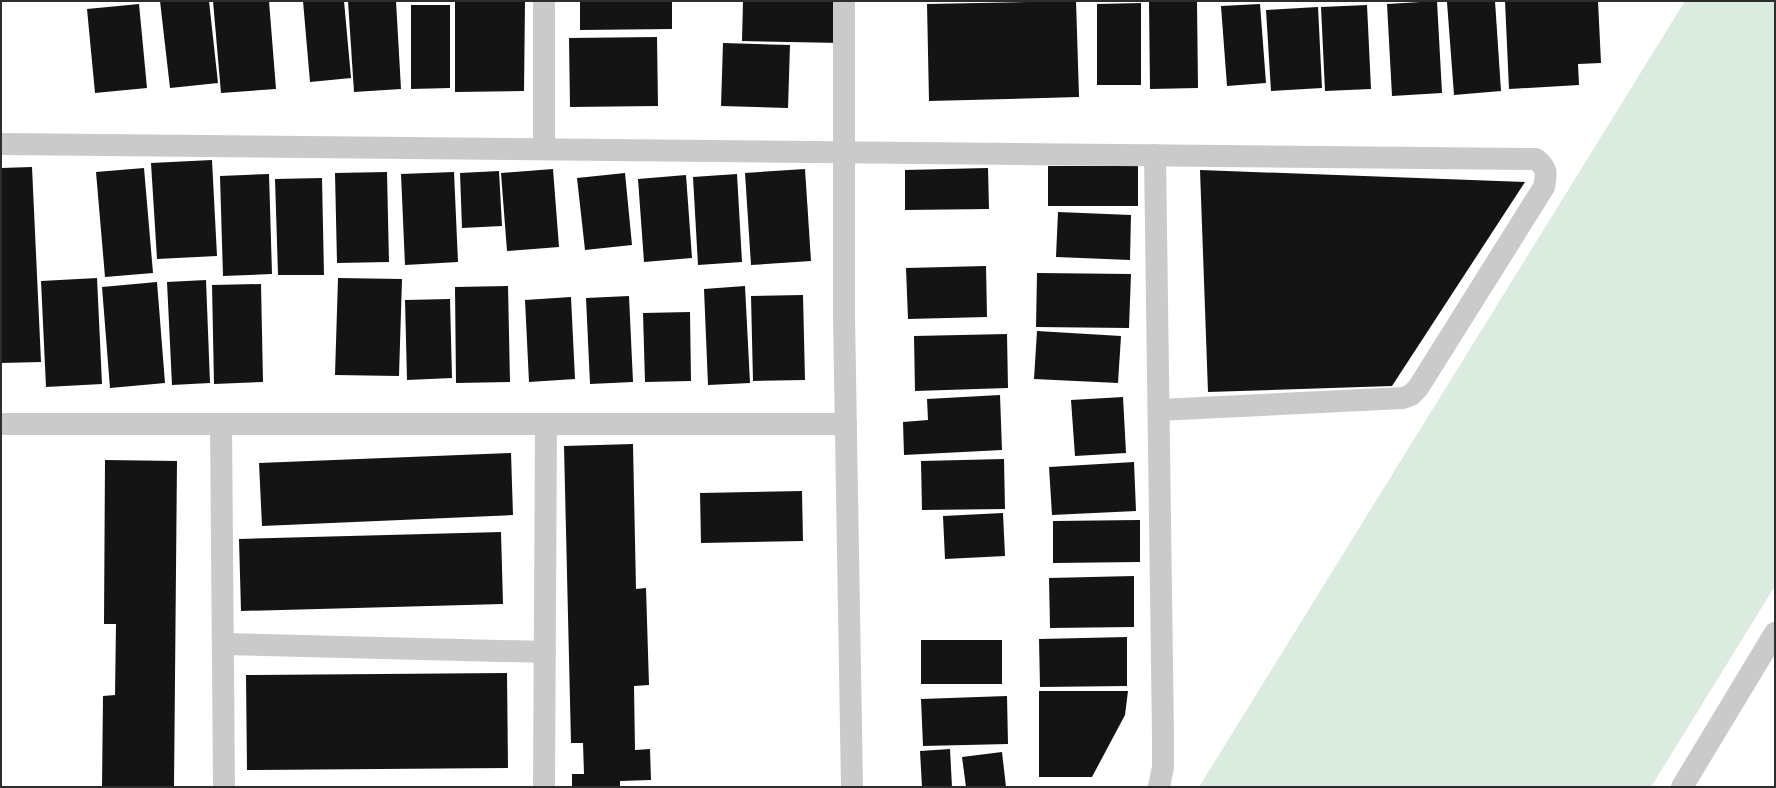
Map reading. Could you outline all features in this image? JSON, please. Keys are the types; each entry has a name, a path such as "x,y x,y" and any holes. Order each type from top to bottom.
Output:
{"street":[{"path":"544,1 544,149"},
{"path":"844,1 846,424 852,787"},
{"path":"1,144 1536,159 1544,166 1546,176 1544,187 1418,388 1412,395 1403,398 1159,410"},
{"path":"1155,155 1163,738 1163,767 1159,787"},
{"path":"1,424 846,424"},
{"path":"221,424 224,787"},
{"path":"544,787 546,424"},
{"path":"1682,787 1775,633"},
{"path":"223,644 545,652"}],"green space":[{"path":"1685,1 1775,1 1775,586 1651,787 1199,787"}],"building":[{"path":"160,1 209,1 218,83 170,88"},
{"path":"213,1 269,1 276,89 221,93"},
{"path":"303,1 344,1 351,78 310,82"},
{"path":"348,1 396,1 401,89 354,92"},
{"path":"455,1 525,1 524,91 455,92"},
{"path":"580,1 672,1 672,29 580,30"},
{"path":"743,1 842,1 841,43 742,41"},
{"path":"1076,1 1079,97 929,101 927,4"},
{"path":"1437,1 1442,93 1392,96 1387,4"},
{"path":"1495,1 1501,91 1454,95 1447,2"},
{"path":"1505,1 1598,1 1601,63 1578,64 1579,85 1509,89"},
{"path":"1149,2 1197,2 1198,88 1150,89"},
{"path":"1141,3 1141,85 1097,85 1097,4"},
{"path":"139,4 147,88 95,93 87,9"},
{"path":"1260,4 1266,83 1227,86 1221,6"},
{"path":"411,5 450,5 450,88 411,89"},
{"path":"1367,5 1371,89 1325,91 1321,7"},
{"path":"1318,7 1322,88 1271,91 1266,10"},
{"path":"657,37 658,106 570,107 569,38"},
{"path":"723,43 790,45 788,108 721,106"},
{"path":"212,160 217,256 157,259 151,163"},
{"path":"1048,166 1138,166 1138,206 1048,206"},
{"path":"32,167 41,362 1,363 1,168"},
{"path":"144,168 153,273 105,277 96,172"},
{"path":"988,168 989,209 905,210 905,170"},
{"path":"553,169 559,247 507,251 501,173"},
{"path":"805,169 811,261 751,265 745,173"},
{"path":"1200,170 1525,182 1392,386 1208,392"},
{"path":"499,171 502,226 462,228 460,173"},
{"path":"387,172 389,262 337,263 335,173"},
{"path":"454,172 458,262 405,265 401,174"},
{"path":"625,173 632,245 585,250 577,178"},
{"path":"269,174 272,274 223,276 220,176"},
{"path":"737,174 742,262 698,265 693,177"},
{"path":"686,175 692,258 644,262 638,179"},
{"path":"322,178 324,275 278,275 275,179"},
{"path":"1058,212 1131,215 1130,260 1056,257"},
{"path":"986,266 987,317 908,319 906,268"},
{"path":"1037,273 1131,274 1129,328 1036,327"},
{"path":"97,278 102,384 46,387 41,281"},
{"path":"338,278 402,279 399,376 335,375"},
{"path":"206,280 210,383 172,385 167,282"},
{"path":"157,282 165,383 110,388 102,287"},
{"path":"261,284 263,382 214,384 212,285"},
{"path":"508,286 510,382 456,383 455,287"},
{"path":"745,286 750,383 708,385 704,289"},
{"path":"803,295 805,380 753,381 751,296"},
{"path":"629,296 633,382 590,384 586,298"},
{"path":"571,297 575,379 529,382 525,300"},
{"path":"450,299 452,378 407,380 405,300"},
{"path":"690,312 691,381 645,382 643,313"},
{"path":"1037,331 1121,336 1118,383 1034,379"},
{"path":"1007,334 1008,388 915,391 914,336"},
{"path":"1000,395 1002,450 904,455 903,422 928,420 927,399"},
{"path":"1123,397 1126,453 1075,456 1071,400"},
{"path":"633,444 636,589 646,588 649,685 634,686 635,750 650,749 651,780 620,781 620,787 572,787 572,774 584,774 583,743 571,743 564,446"},
{"path":"511,453 513,515 262,526 259,463"},
{"path":"1004,459 1005,509 922,510 921,461"},
{"path":"105,460 177,461 174,787 102,787 103,696 115,695 116,624 104,624"},
{"path":"1134,462 1136,511 1052,515 1049,467"},
{"path":"802,491 803,541 701,543 700,493"},
{"path":"1003,513 1005,556 945,559 943,516"},
{"path":"1140,520 1140,562 1053,563 1053,521"},
{"path":"501,532 503,604 241,611 239,539"},
{"path":"1134,576 1134,627 1050,628 1049,578"},
{"path":"1127,637 1127,686 1040,687 1039,639"},
{"path":"921,640 1002,640 1002,684 921,684"},
{"path":"507,673 508,768 247,770 246,675"},
{"path":"1039,691 1128,691 1125,715 1092,777 1039,777"},
{"path":"1007,696 1008,744 923,746 921,699"},
{"path":"950,749 952,787 922,787 920,751"},
{"path":"1002,752 1006,787 966,787 962,757"}]}
